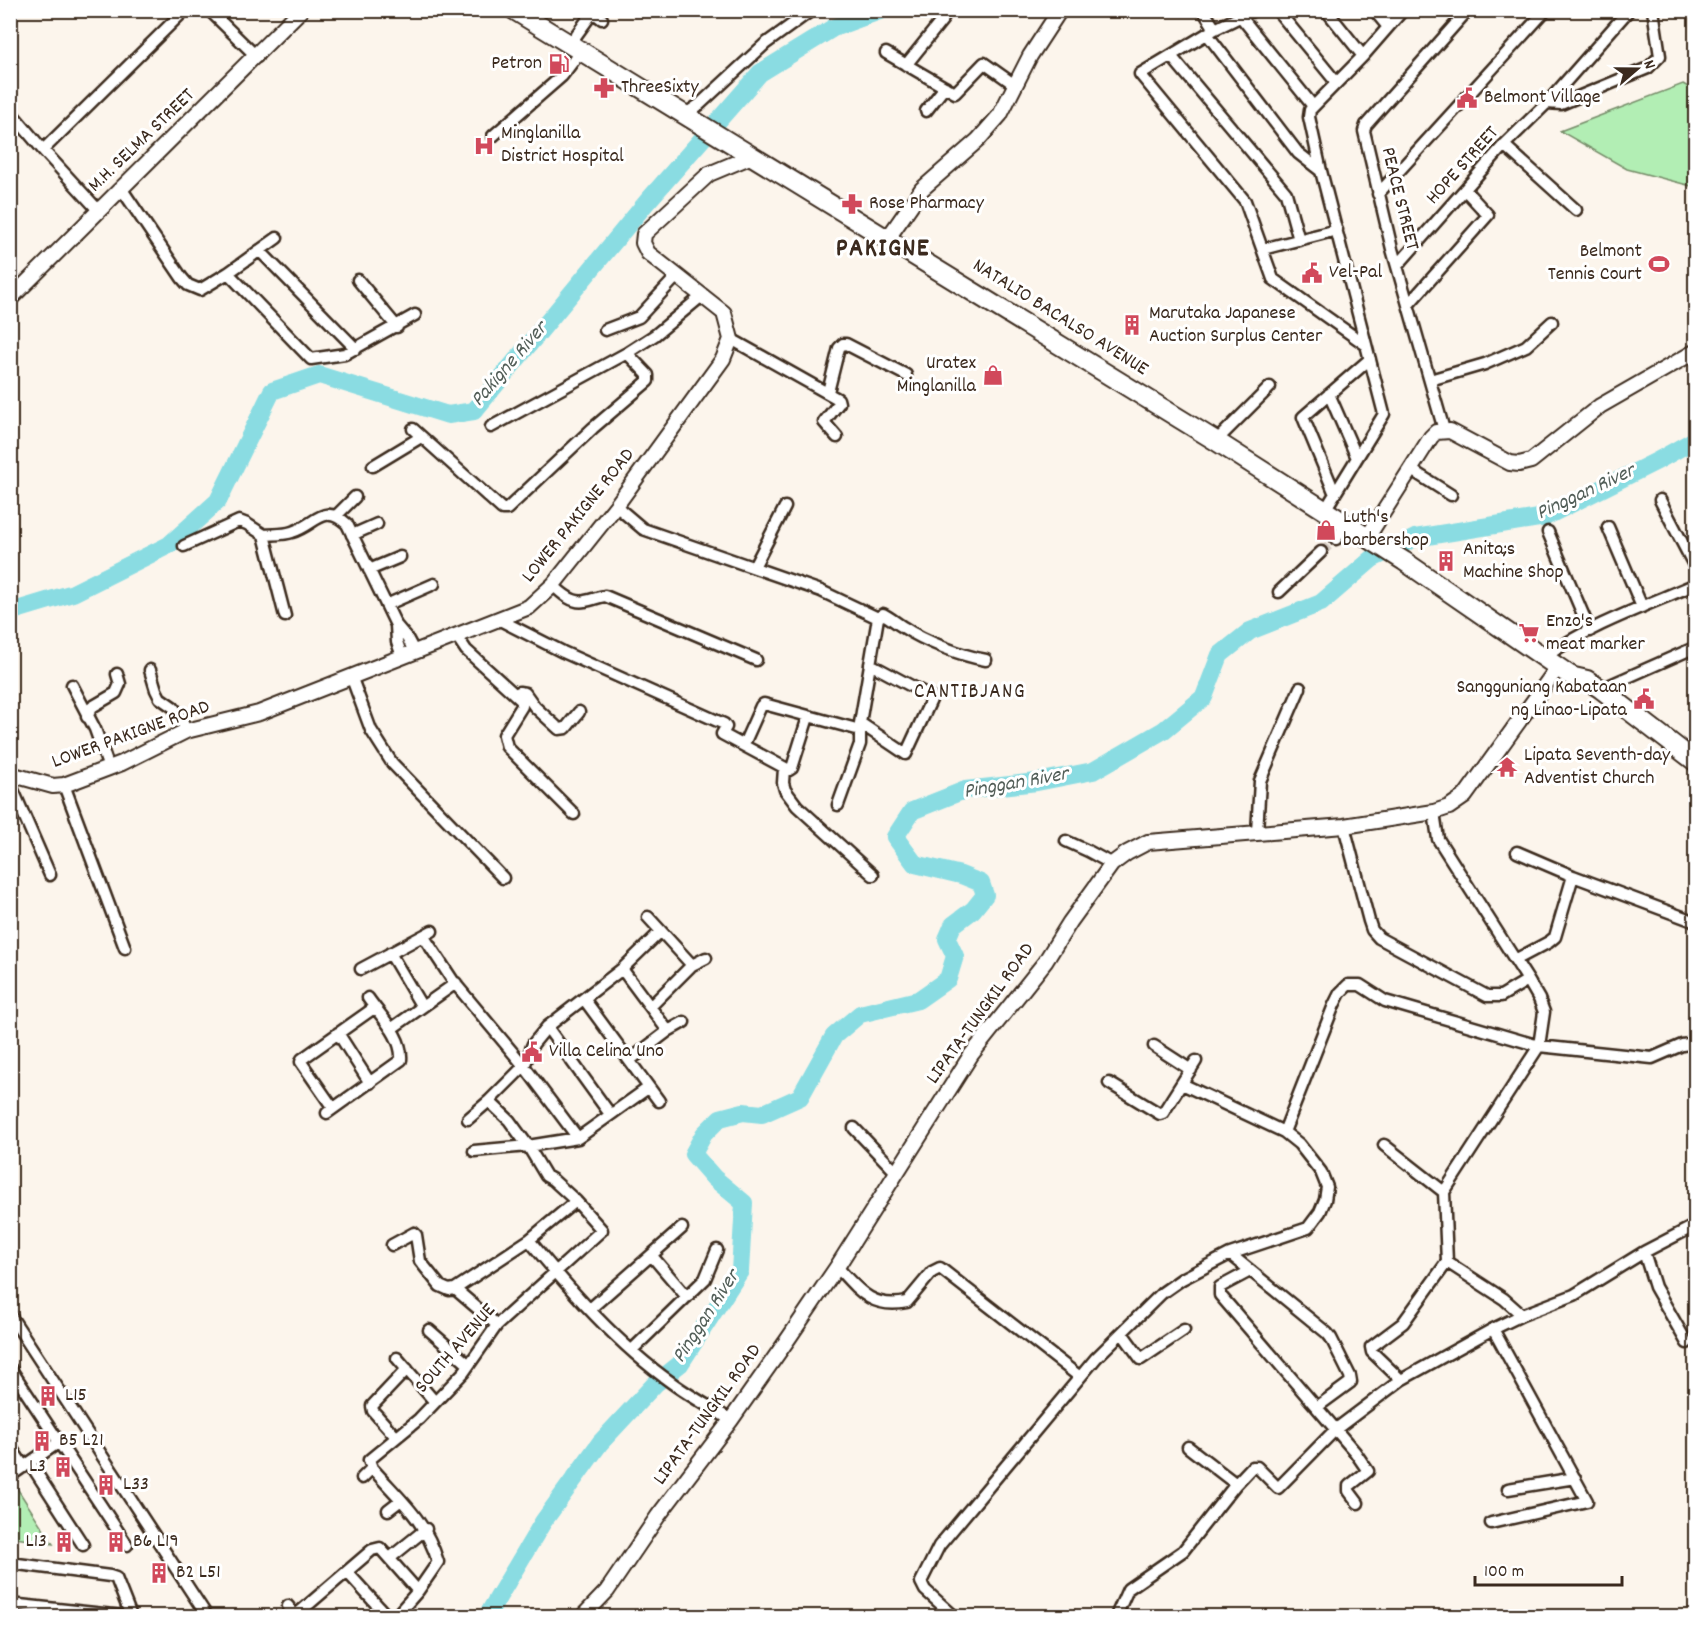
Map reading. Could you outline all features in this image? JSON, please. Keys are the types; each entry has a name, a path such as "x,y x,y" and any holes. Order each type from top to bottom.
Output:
{"highway":[{"name":"NATALIO BACALSO AVENUE","path":"514,10 888,238 1325,510 1341,532 1372,541 1404,561 1574,677 1587,680 1601,689 1695,762"},
{"name":"NATALIO BACALSO AVENUE","path":"1574,677 1581,688 1695,776"}],"street":[{"path":"43,150 185,10"},
{"path":"209,10 257,57"},
{"name":"M.H. SELMA STREET","path":"10,299 257,57 301,10"},
{"path":"688,118 765,44 812,10"},
{"path":"888,238 922,189 978,140 1000,115 1030,56 1060,10"},
{"path":"1203,10 1211,31 1298,153 1322,171"},
{"path":"1254,10 1211,31 1140,74 1245,201 1273,279 1366,345"},
{"path":"1277,10 1336,82"},
{"path":"1326,10 1363,56"},
{"path":"1374,10 1388,27"},
{"path":"1325,510 1384,414 1310,117 1313,106 1363,56 1403,10"},
{"name":"PEACE STREET","path":"1444,430 1378,194 1365,125 1468,10"},
{"path":"1378,194 1546,10"},
{"name":"HOPE STREET","path":"1397,266 1504,145 1547,103 1629,10"},
{"path":"1547,103 1561,104 1648,68 1659,56 1653,10"},
{"path":"492,136 562,76 593,12 602,19"},
{"path":"1241,16 1313,106"},
{"path":"906,64 943,19"},
{"path":"885,53 955,93 984,63 1015,86"},
{"path":"1171,56 1287,193 1299,240"},
{"path":"926,111 945,87"},
{"path":"10,111 99,211"},
{"path":"1504,145 1576,210"},
{"path":"745,152 710,174 644,234 643,243 648,253 703,294 724,313 731,339 828,392 840,401 824,422 837,437"},
{"path":"121,189 189,285 200,290 261,251 277,238"},
{"path":"1408,305 1488,215 1465,190"},
{"path":"1263,249 1337,230"},
{"path":"261,251 356,348"},
{"path":"228,273 309,358 345,354 415,315"},
{"path":"605,330 639,317 677,276"},
{"path":"358,280 397,327"},
{"path":"491,427 627,353 655,335 703,294"},
{"path":"1430,380 1485,364 1526,346 1552,322"},
{"name":"LOWER PAKIGNE ROAD","path":"10,774 53,786 64,785 109,768 186,731 259,713 530,607 553,585 616,506 723,359 731,339"},
{"path":"828,392 839,348 843,344 906,375"},
{"path":"1372,541 1410,469 1436,432 1450,431 1510,463 1519,464 1530,461 1600,406 1695,351"},
{"path":"373,466 417,433 502,509 507,509 648,381 648,375 627,353"},
{"path":"1335,494 1303,417 1370,359"},
{"path":"1216,441 1270,387"},
{"path":"1329,393 1357,458"},
{"path":"1410,469 1451,495"},
{"path":"337,515 355,497"},
{"path":"1660,500 1695,569"},
{"path":"616,506 643,528 821,591 878,618"},
{"path":"754,567 785,507"},
{"path":"184,546 239,521 264,535 291,532 326,514 337,515 347,524 396,625 407,638 408,654"},
{"path":"352,535 377,524"},
{"path":"1608,526 1642,607"},
{"path":"1548,532 1590,631"},
{"path":"264,535 285,616"},
{"path":"1279,592 1321,552"},
{"path":"369,570 400,557"},
{"path":"386,605 435,584"},
{"path":"553,585 562,594 580,602 605,596 756,660"},
{"path":"1551,662 1562,644 1695,585"},
{"path":"838,805 860,744 860,727 878,618 883,614 903,627 967,657 986,660"},
{"path":"498,619 562,652 724,724 726,727 722,734 789,770 792,768 808,717"},
{"path":"456,635 466,650 515,693 522,704 504,735 507,747 574,814"},
{"path":"1601,689 1695,647"},
{"name":"LIPATA-TUNGKIL ROAD","path":"583,1617 607,1591 658,1516 731,1420 837,1267 972,1055 1045,962 1070,922 1112,864 1148,842 1344,826 1434,812 1449,807 1465,796 1551,662"},
{"path":"744,744 763,705 860,727 906,754 931,700 930,696 870,664"},
{"path":"150,670 160,698 173,707 186,731"},
{"path":"87,717 92,707 116,693 120,684 117,674"},
{"path":"351,676 371,730 392,763 503,878"},
{"path":"72,685 95,729 109,768"},
{"path":"1257,832 1260,781 1300,688"},
{"path":"515,693 522,691 525,693 535,707 559,729 566,728 579,712"},
{"path":"784,768 783,783 792,799 810,819 873,875"},
{"path":"10,783 50,875"},
{"path":"64,785 125,948"},
{"path":"1401,1380 1372,1352 1371,1347 1403,1323 1447,1262 1444,1192 1539,1046 1544,1012 1528,980 1438,839 1434,812"},
{"path":"1344,826 1369,921 1372,930 1380,938 1487,996 1501,996 1528,980"},
{"path":"1066,842 1112,864"},
{"path":"1517,852 1573,876 1695,921"},
{"path":"1515,960 1555,937 1573,876"},
{"path":"648,917 693,965"},
{"path":"468,1119 524,1066 533,1044 547,1027 622,969 660,932"},
{"path":"361,969 428,934 456,983 524,1066 578,1138"},
{"path":"390,953 422,1007"},
{"path":"651,1006 693,965 706,958"},
{"path":"622,969 668,1031"},
{"path":"392,1029 456,983"},
{"path":"1284,1132 1334,1005 1340,993 1348,985 1360,986 1384,1001 1539,1046 1652,1058 1682,1045 1695,1043"},
{"path":"368,998 392,1029 401,1060 330,1110 302,1060 374,1008"},
{"path":"584,999 659,1101"},
{"path":"630,1060 668,1031 684,1022"},
{"path":"547,1027 610,1114"},
{"path":"338,1033 370,1083"},
{"path":"1109,1083 1160,1114 1164,1113 1193,1066 1154,1046"},
{"path":"954,1617 925,1590 921,1582 939,1546 1096,1358 1162,1293 1182,1279 1230,1254 1308,1228 1320,1212 1327,1187 1321,1172 1299,1144 1284,1132 1182,1084"},
{"path":"474,1151 578,1138 648,1088"},
{"path":"392,1245 414,1233 420,1262 440,1286 449,1290 455,1289 529,1240 576,1202 553,1180 541,1180 528,1146 509,1120 489,1101"},
{"path":"854,1128 897,1173"},
{"path":"1384,1145 1444,1192"},
{"name":"SOUTH AVENUE","path":"372,1468 369,1460 419,1419 469,1365 497,1325 602,1230 576,1202"},
{"path":"1116,1617 1128,1589 1184,1551 1252,1467 1255,1466 1278,1488 1336,1429 1401,1380 1521,1315 1575,1294 1644,1252 1695,1225"},
{"path":"590,1309 682,1228"},
{"path":"529,1240 590,1309 652,1368 731,1420"},
{"path":"632,1350 705,1279 717,1250"},
{"path":"1644,1252 1654,1287 1687,1343"},
{"path":"1230,1254 1327,1333 1350,1376 1349,1385 1317,1407"},
{"path":"652,1256 687,1297"},
{"path":"1447,1262 1504,1299 1521,1315"},
{"path":"837,1267 862,1295 886,1305 907,1302 932,1272 940,1268 1076,1374"},
{"path":"1250,1271 1220,1287 1220,1294 1336,1429 1367,1469 1368,1472 1349,1486 1349,1491 1358,1503"},
{"path":"455,1289 497,1325"},
{"path":"10,1315 207,1617"},
{"path":"1122,1333 1139,1359 1142,1359 1184,1329"},
{"path":"1491,1523 1587,1501 1493,1329"},
{"path":"429,1330 469,1365"},
{"path":"397,1358 435,1402"},
{"path":"10,1368 127,1545"},
{"path":"396,1437 373,1411 372,1406 407,1369"},
{"path":"10,1476 58,1443"},
{"path":"10,1446 27,1465 83,1545"},
{"path":"1188,1447 1236,1484"},
{"path":"362,1478 372,1468 416,1515 426,1530 438,1562 418,1592 396,1617"},
{"path":"1508,1490 1575,1479"},
{"path":"388,1510 401,1500"},
{"path":"390,1558 426,1530"},
{"path":"288,1606 295,1617 372,1550 380,1548 418,1592"},
{"path":"10,1563 116,1578 131,1617"},
{"path":"346,1572 379,1614"},
{"path":"10,1604 123,1617"}],"green space":[{"path":"1683,84 1695,91 1695,187 1627,169 1560,131"},
{"path":"13,1482 53,1544 16,1538 11,1529 11,1484"}],"waterway":[{"name":"Pakigne River","path":"10,612 73,593 169,545 218,501 272,391 319,375 448,415 474,411 646,203 760,73 833,28 882,10"},
{"name":"Pinggan River","path":"487,1616 543,1522 600,1443 655,1384 680,1364 740,1271 744,1203 714,1178 693,1154 704,1134 720,1118 743,1112 762,1114 800,1097 834,1036 860,1014 918,1000 948,979 955,956 947,939 953,925 973,910 985,895 981,883 961,875 915,864 895,837 912,811 965,790 1037,782 1093,771 1164,730 1204,697 1220,655 1250,631 1321,603 1372,559 1415,538 1545,517 1696,439"}],"tunnel":[{"path":"1321,552 1336,539"}],"place":[{"name":"Petron","path":"559,64"},
{"name":"ThreeSixty","path":"604,88"},
{"name":"Belmont Village","path":"1467,98"},
{"name":"Minglanilla District Hospital","path":"484,146"},
{"name":"Rose Pharmacy","path":"852,204"},
{"name":"Belmont Tennis Court","path":"1659,264"},
{"name":"Vel-Pal","path":"1312,273"},
{"name":"Marutaka Japanese Auction Surplus Center","path":"1132,325"},
{"name":"Uratex Minglanilla","path":"993,375"},
{"name":"Luth's barbershop","path":"1326,530"},
{"name":"Anita;s Machine Shop","path":"1446,561"},
{"name":"Enzo's meat marker","path":"1529,633"},
{"name":"Sangguniang Kabataan ng Linao-Lipata","path":"1644,699"},
{"name":"Lipata Seventh-day Adventist Church","path":"1507,767"},
{"name":"Villa Celina Uno","path":"532,1052"},
{"name":"L15","path":"48,1396"},
{"name":"B5 L21","path":"42,1441"},
{"name":"L3","path":"63,1467"},
{"name":"L33","path":"106,1485"},
{"name":"L13","path":"64,1542"},
{"name":"B6 L19","path":"116,1542"},
{"name":"B2 L51","path":"159,1573"}],"district":[{"name":"PAKIGNE","path":"883,249"},
{"name":"CANTIBJANG","path":"970,693"}]}
